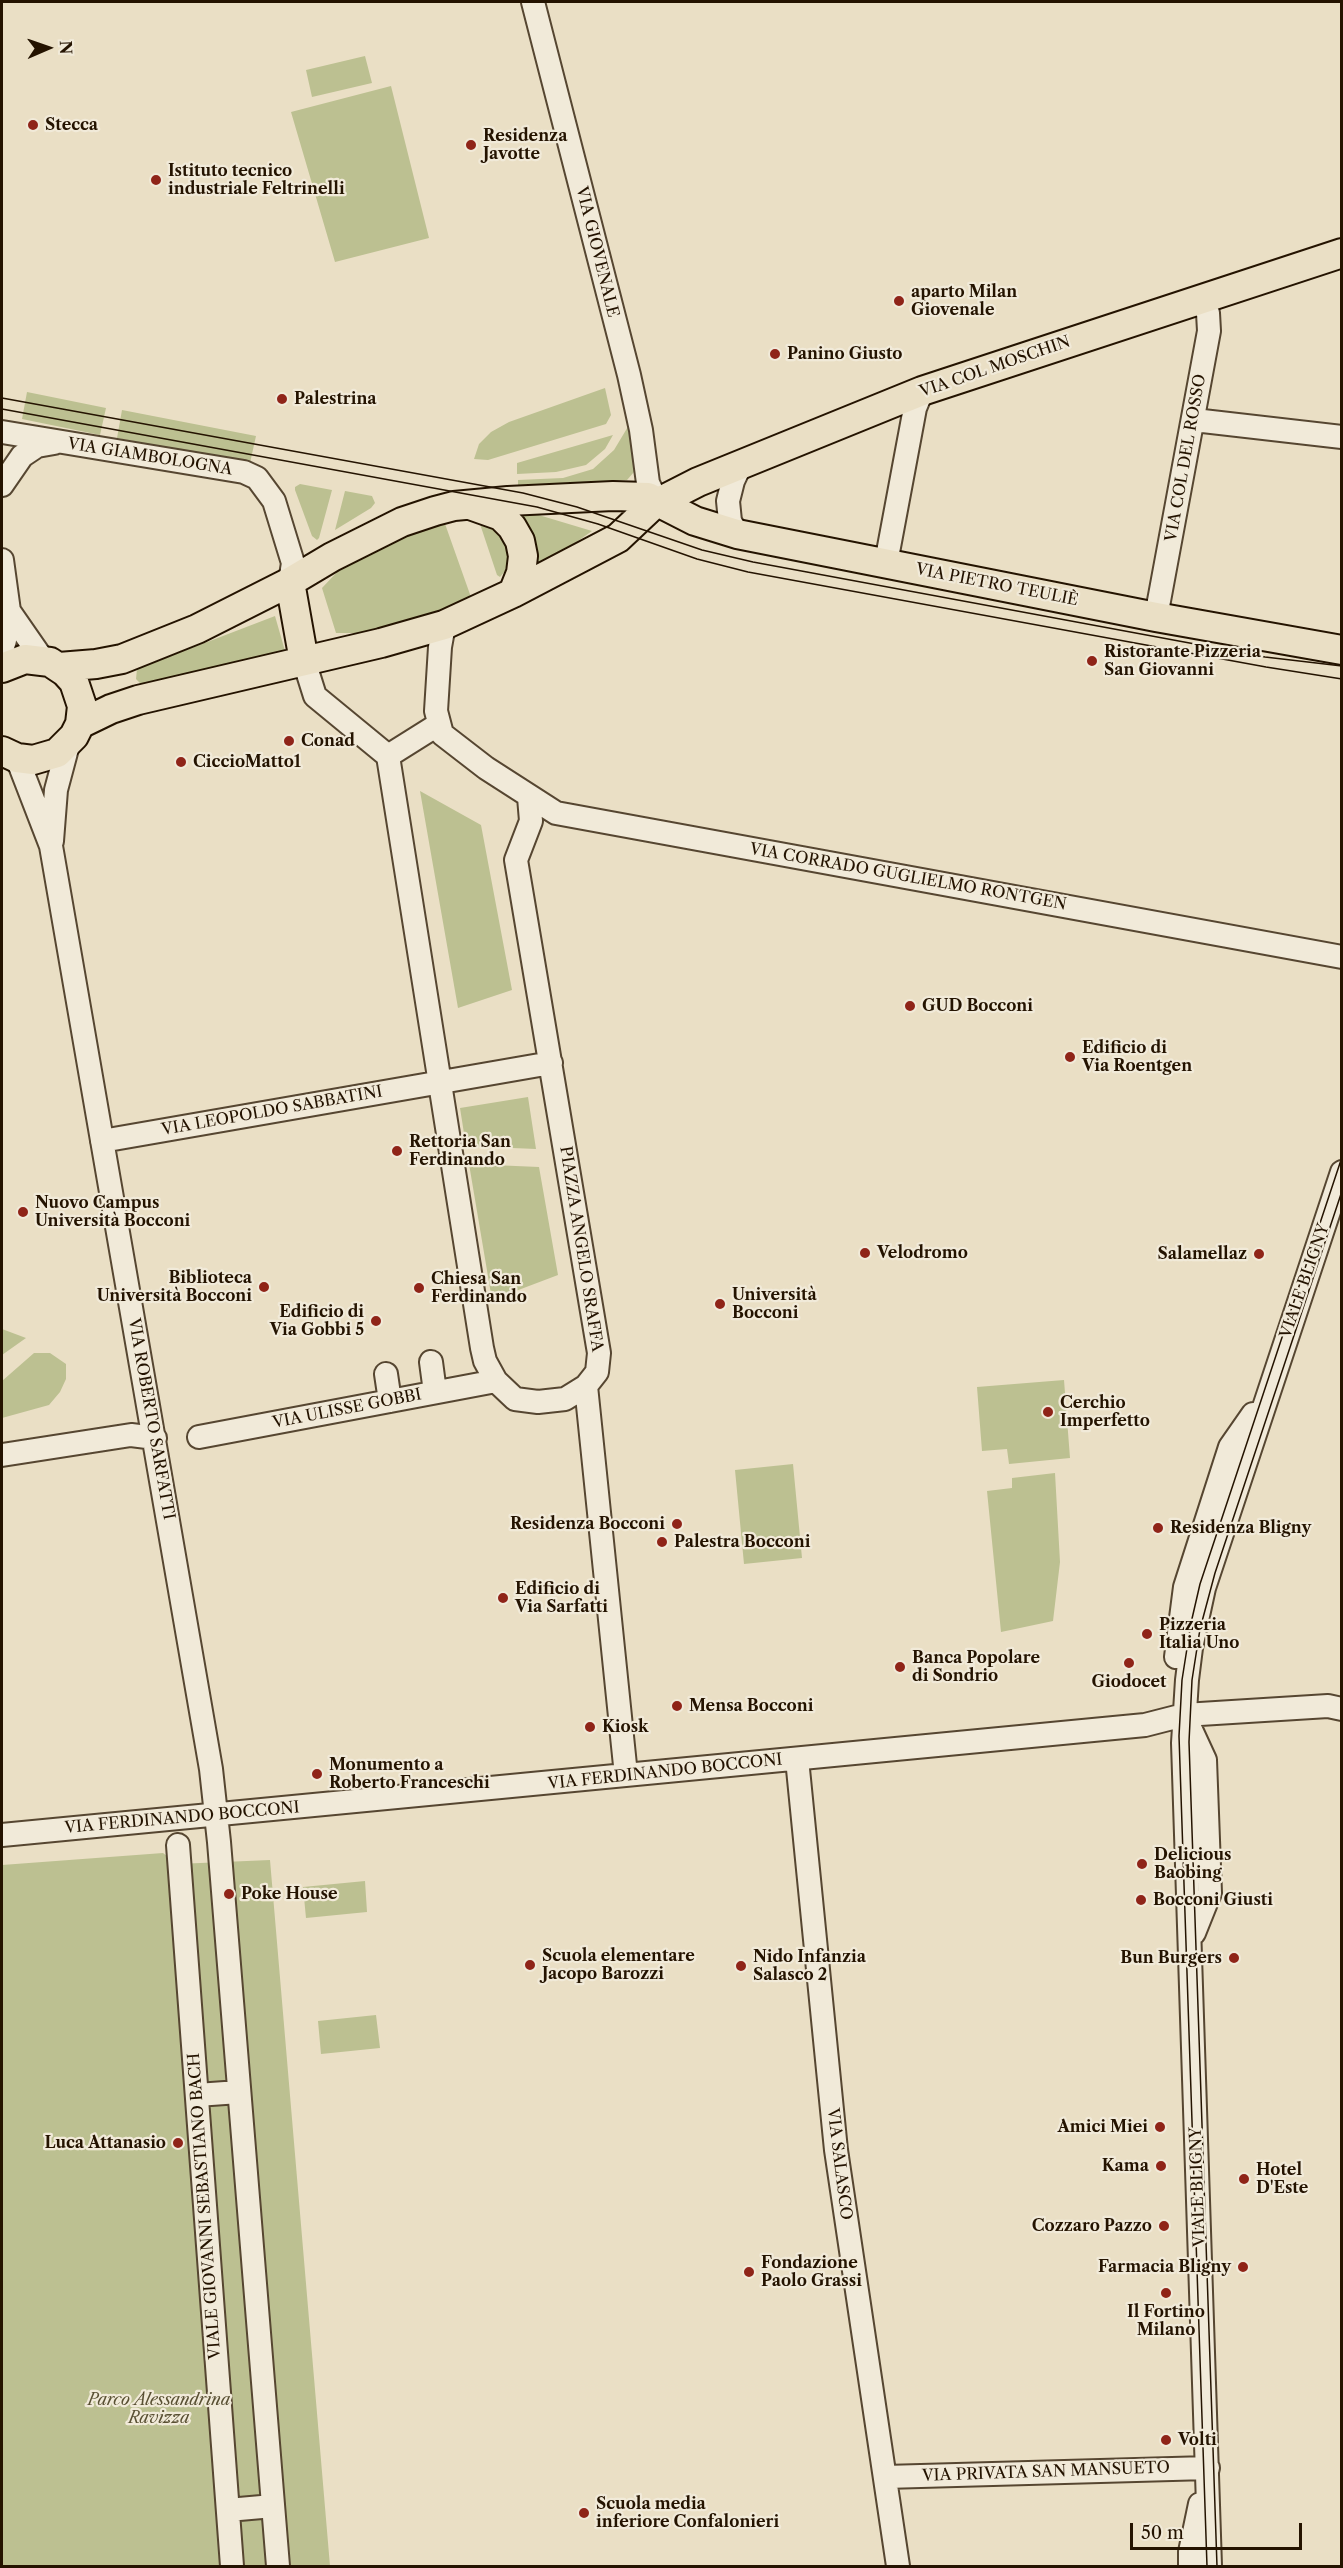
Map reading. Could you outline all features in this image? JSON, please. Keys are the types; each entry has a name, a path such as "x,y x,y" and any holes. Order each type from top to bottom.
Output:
{"main road":[{"name":"VIA COL MOSCHIN","path":"8,756 33,760 45,759 74,734 111,709 138,700 381,644 444,625 513,593 618,538 657,502 741,464 922,391 1341,253"},
{"name":"VIA PIETRO TEULIÈ","path":"2,668 25,659 51,664 96,664 135,654 197,629 402,522 435,511 469,505 613,496 643,496 695,521 737,534 1156,617 1341,650"},
{"path":"469,505 501,516 520,541 523,556 521,573 513,593"},
{"path":"290,582 304,661"},
{"path":"51,664 74,682 79,693 82,706 74,734"}],"street":[{"name":"VIA GIOVENALE","path":"533,2 629,375 641,430 648,483 657,502"},
{"name":"VIA COL DEL ROSSO","path":"1156,617 1194,420 1210,320 1201,301"},
{"path":"886,563 915,408 922,391"},
{"path":"1194,420 1341,437"},
{"name":"VIA GIAMBOLOGNA","path":"2,432 244,472 257,478 274,501 293,563 290,582"},
{"path":"2,485 22,456 37,446 56,442"},
{"path":"737,534 730,521 728,501 733,481 741,464"},
{"path":"2,560 9,611 2,650"},
{"path":"9,611 51,664"},
{"path":"388,756 439,724 437,701 440,646 444,625"},
{"path":"304,661 315,696 388,756 485,1361 496,1380 515,1400 538,1402 565,1399 586,1386 626,1775"},
{"name":"VIA CORRADO GUGLIELMO RONTGEN","path":"439,724 442,734 486,768 556,813 1341,957"},
{"name":"VIA ROBERTO SARFATTI","path":"74,734 56,790 51,846 155,1438 211,1769 216,1815"},
{"name":"VIA ROBERTO SARFATTI","path":"8,756 51,846"},
{"name":"PIAZZA ANGELO SRAFFA","path":"529,797 531,821 516,860 599,1353 597,1372 586,1386"},
{"path":"443,1093 553,1074"},
{"name":"VIA LEOPOLDO SABBATINI","path":"102,1141 443,1093"},
{"name":"VIALE BLIGNY","path":"1210,2566 1184,1715 1191,1648 1204,1588 1341,1172"},
{"path":"431,1362 435,1392"},
{"path":"386,1374 390,1401"},
{"name":"VIA ULISSE GOBBI","path":"199,1437 244,1421 390,1401 496,1380"},
{"path":"2,1455 131,1435 155,1438"},
{"name":"VIA FERDINANDO BOCCONI","path":"2,1835 1145,1725 1184,1715 1337,1705"},
{"name":"VIA SALASCO","path":"797,1759 836,2150 898,2566"},
{"path":"216,1815 278,2566"},
{"name":"VIALE GIOVANNI SEBASTIANO BACH","path":"178,1845 232,2566"},
{"path":"197,2095 239,2092"},
{"name":"VIALE BLIGNY","path":"1190,2566 1190,2552 1208,2468"},
{"name":"VIA PRIVATA SAN MANSUETO","path":"885,2477 1208,2468"},
{"path":"228,2510 273,2506"}],"green space":[{"path":"365,56 372,83 312,97 306,70"},
{"path":"391,86 429,238 335,262 291,112"},
{"path":"605,388 611,415 606,424 488,460 474,459 479,444 491,432 509,422"},
{"path":"27,392 106,408 100,435 22,419"},
{"path":"122,410 256,436 250,463 117,438"},
{"path":"634,423 634,472 627,480 518,485 518,480 563,478 593,469 614,450 629,425"},
{"path":"613,435 605,449 586,465 556,472 517,474 517,463"},
{"path":"300,484 332,490 317,540 312,536 295,490 295,487"},
{"path":"345,491 372,496 375,503 371,508 335,530"},
{"path":"532,513 592,531 568,548 534,565 509,514"},
{"path":"444,521 472,600 443,614 375,633 336,633 322,588 339,570 409,534"},
{"path":"482,522 496,527 510,552 505,571 500,577 497,575 480,524"},
{"path":"275,616 285,651 143,686 136,679 137,669"},
{"path":"420,791 481,825 512,990 458,1008"},
{"path":"528,1097 536,1149 466,1146 460,1108"},
{"path":"469,1164 539,1167 558,1275 492,1300"},
{"path":"2,1329 26,1338 2,1355"},
{"path":"34,1353 50,1353 66,1364 66,1379 60,1392 49,1405 2,1418 2,1381"},
{"path":"1064,1380 1070,1458 1009,1464 1007,1449 982,1451 977,1387"},
{"path":"793,1464 802,1558 744,1564 735,1470"},
{"path":"1055,1473 1060,1562 1053,1621 1001,1632 987,1491 1012,1488 1012,1478"},
{"name":"Parco Alessandrina Ravizza","path":"163,1853 177,1864 270,1860 330,2566 2,2566 2,1865"},
{"path":"365,1881 367,1912 306,1918 303,1887"},
{"path":"376,2015 380,2048 321,2054 318,2021"}],"tram line":[{"path":"2,398 523,493 577,507 702,550 753,562 1265,657 1342,666"},
{"path":"2,409 537,507 598,524 697,559 748,572 1342,679"},
{"path":"1207,2566 1179,1736 1182,1680 1200,1584 1342,1157"},
{"path":"1217,2566 1189,1742 1192,1680 1200,1629 1215,1573 1342,1191"}],"place":[{"name":"Stecca","path":"33,125"},
{"name":"Residenza Javotte","path":"471,145"},
{"name":"Istituto tecnico industriale Feltrinelli","path":"156,180"},
{"name":"aparto Milan Giovenale","path":"899,301"},
{"name":"Panino Giusto","path":"775,354"},
{"name":"Palestrina","path":"282,399"},
{"name":"Ristorante Pizzeria San Giovanni","path":"1092,661"},
{"name":"Conad","path":"289,741"},
{"name":"CiccioMatto1","path":"181,762"},
{"name":"GUD Bocconi","path":"910,1006"},
{"name":"Edificio di Via Roentgen","path":"1070,1057"},
{"name":"Rettoria San Ferdinando","path":"397,1151"},
{"name":"Nuovo Campus Università Bocconi","path":"23,1212"},
{"name":"Velodromo","path":"865,1253"},
{"name":"Salamellaz","path":"1259,1254"},
{"name":"Biblioteca Università Bocconi","path":"264,1287"},
{"name":"Chiesa San Ferdinando","path":"419,1288"},
{"name":"Università Bocconi","path":"720,1304"},
{"name":"Edificio di Via Gobbi 5","path":"376,1321"},
{"name":"Cerchio Imperfetto","path":"1048,1412"},
{"name":"Residenza Bocconi","path":"677,1524"},
{"name":"Residenza Bligny","path":"1158,1528"},
{"name":"Palestra Bocconi","path":"662,1542"},
{"name":"Edificio di Via Sarfatti","path":"503,1598"},
{"name":"Pizzeria Italia Uno","path":"1147,1634"},
{"name":"Giodocet","path":"1129,1663"},
{"name":"Banca Popolare di Sondrio","path":"900,1667"},
{"name":"Mensa Bocconi","path":"677,1706"},
{"name":"Kiosk","path":"590,1727"},
{"name":"Monumento a Roberto Franceschi","path":"317,1774"},
{"name":"Delicious Baobing","path":"1142,1864"},
{"name":"Poke House","path":"229,1894"},
{"name":"Bocconi Giusti","path":"1141,1900"},
{"name":"Bun Burgers","path":"1234,1958"},
{"name":"Scuola elementare Jacopo Barozzi","path":"530,1965"},
{"name":"Nido Infanzia Salasco 2","path":"741,1966"},
{"name":"Amici Miei","path":"1160,2127"},
{"name":"Luca Attanasio","path":"178,2143"},
{"name":"Kama","path":"1161,2166"},
{"name":"Hotel D'Este","path":"1244,2179"},
{"name":"Cozzaro Pazzo","path":"1164,2226"},
{"name":"Farmacia Bligny","path":"1243,2267"},
{"name":"Fondazione Paolo Grassi","path":"749,2272"},
{"name":"Il Fortino Milano","path":"1166,2293"},
{"name":"Volti","path":"1166,2440"},
{"name":"Scuola media inferiore Confalonieri","path":"584,2513"}]}
